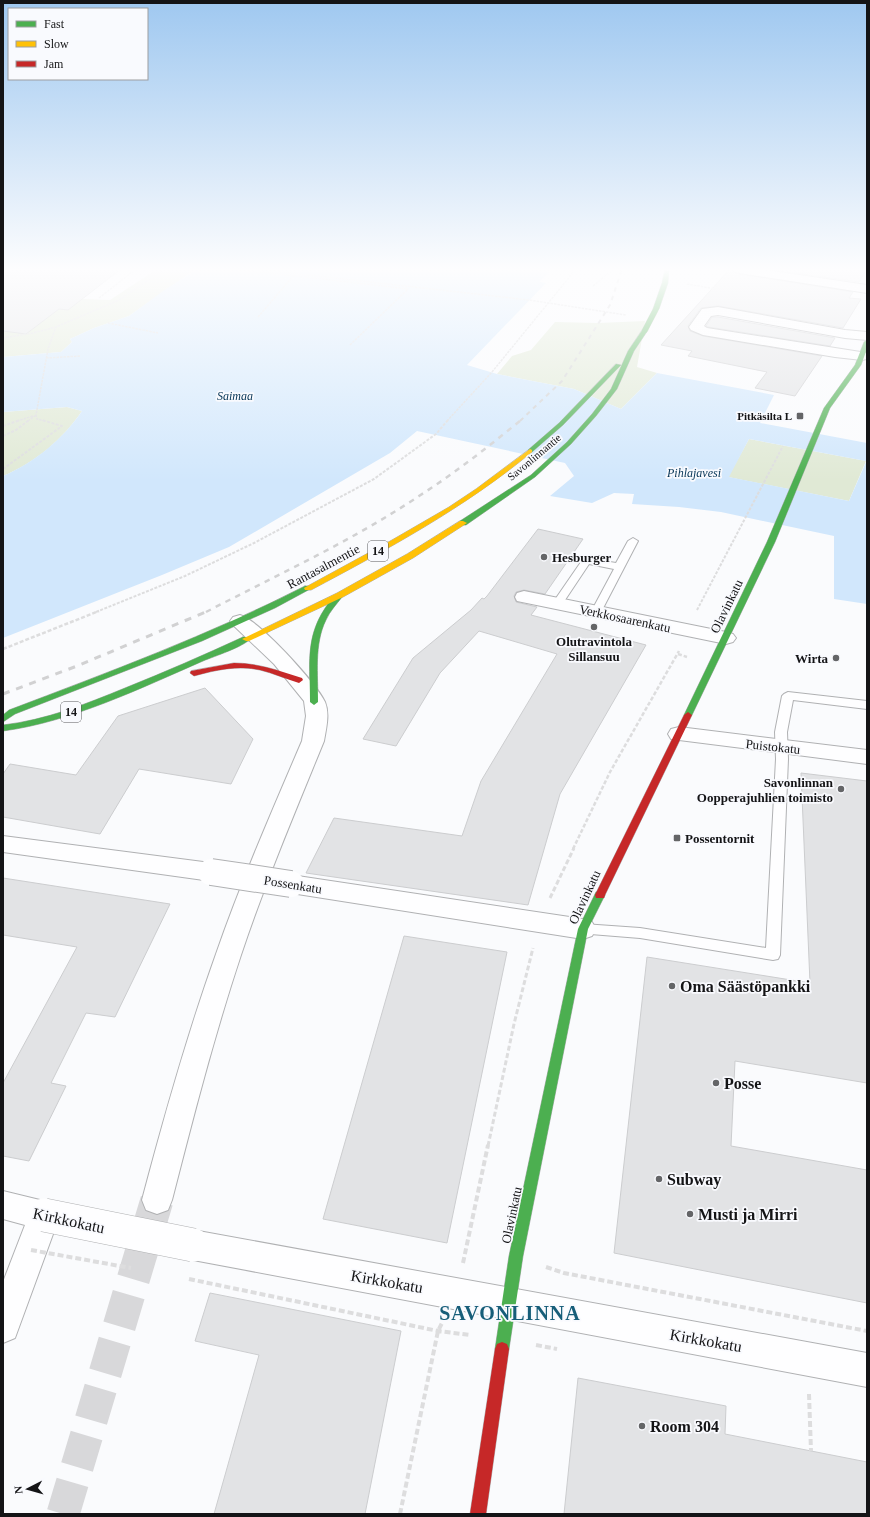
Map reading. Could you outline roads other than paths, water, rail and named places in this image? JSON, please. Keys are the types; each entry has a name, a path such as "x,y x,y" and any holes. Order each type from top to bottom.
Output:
{"main road":[{"name":"Savonlinnantie","path":"340,594 410,556 465,522 533,476 570,443 594,415 614,389 631,351 638,340"},
{"name":"Olavinkatu","path":"478,1514 516,1256 583,928 679,734 712,663 726,638 771,542 827,408 864,356 867,342"},
{"name":"Rantasalmentie","path":"3,719 12,712 121,670 240,621 286,600 424,526 509,469 561,424 631,351"},
{"name":"14","path":"3,728 17,727 66,714 136,687 340,594"},
{"path":"314,702 316,641 318,626 324,613 340,594"},
{"path":"136,687 220,667 235,665 261,667 299,680"}],"street":[{"path":"753,340 835,354 864,356"},
{"name":"Verkkosaarenkatu","path":"524,596 726,638"},
{"path":"157,1200 220,979 262,865 313,741 316,717 314,702 299,680 278,655 240,621"},
{"name":"Puistokatu","path":"679,734 867,757"},
{"name":"Possenkatu","path":"3,844 211,872 583,928"},
{"name":"Kirkkokatu","path":"3,1206 193,1245 867,1370"},
{"path":"3,1326 44,1215"}],"lane":[{"path":"596,612 633,541"},
{"path":"557,604 586,561 620,567"},
{"path":"583,928 640,933 773,956 782,746 781,732 788,696 867,705"}],"water":[{"name":"Saimaa","path":"71,340 491,340 467,365 497,374 574,389 621,409 657,373 774,395 760,423 867,443 867,604 834,599 834,536 721,512 679,507 632,504 634,494 614,493 592,503 550,496 574,476 565,463 417,431 390,453 229,547 3,638 3,476 15,471 47,449 66,431 82,411 67,407 3,412 3,357 61,352 72,342","holes":["749,439 866,462 849,501 729,477"]}],"tunnel":[{"path":"63,1514 157,1200"}],"railway":[{"path":"520,421 562,381 588,340"},
{"path":"208,611 341,543 394,512 458,469 521,420"},
{"path":"3,694 77,666 208,611"}],"place":[{"name":"Pitkäsilta L","path":"800,416"},
{"name":"Hesburger","path":"544,557"},
{"name":"Olutravintola Sillansuu","path":"594,627"},
{"name":"Wirta","path":"836,658"},
{"name":"Savonlinnan Oopperajuhlien toimisto","path":"841,789"},
{"name":"Possentornit","path":"677,838"},
{"name":"Oma Säästöpankki","path":"672,986"},
{"name":"Posse","path":"716,1083"},
{"name":"Subway","path":"659,1179"},
{"name":"Musti ja Mirri","path":"690,1214"},
{"name":"Room 304","path":"642,1426"}],"district":[{"name":"SAVONLINNA","path":"510,1313"}],"water label":[{"name":"Pihlajavesi","path":"694,473"}]}
